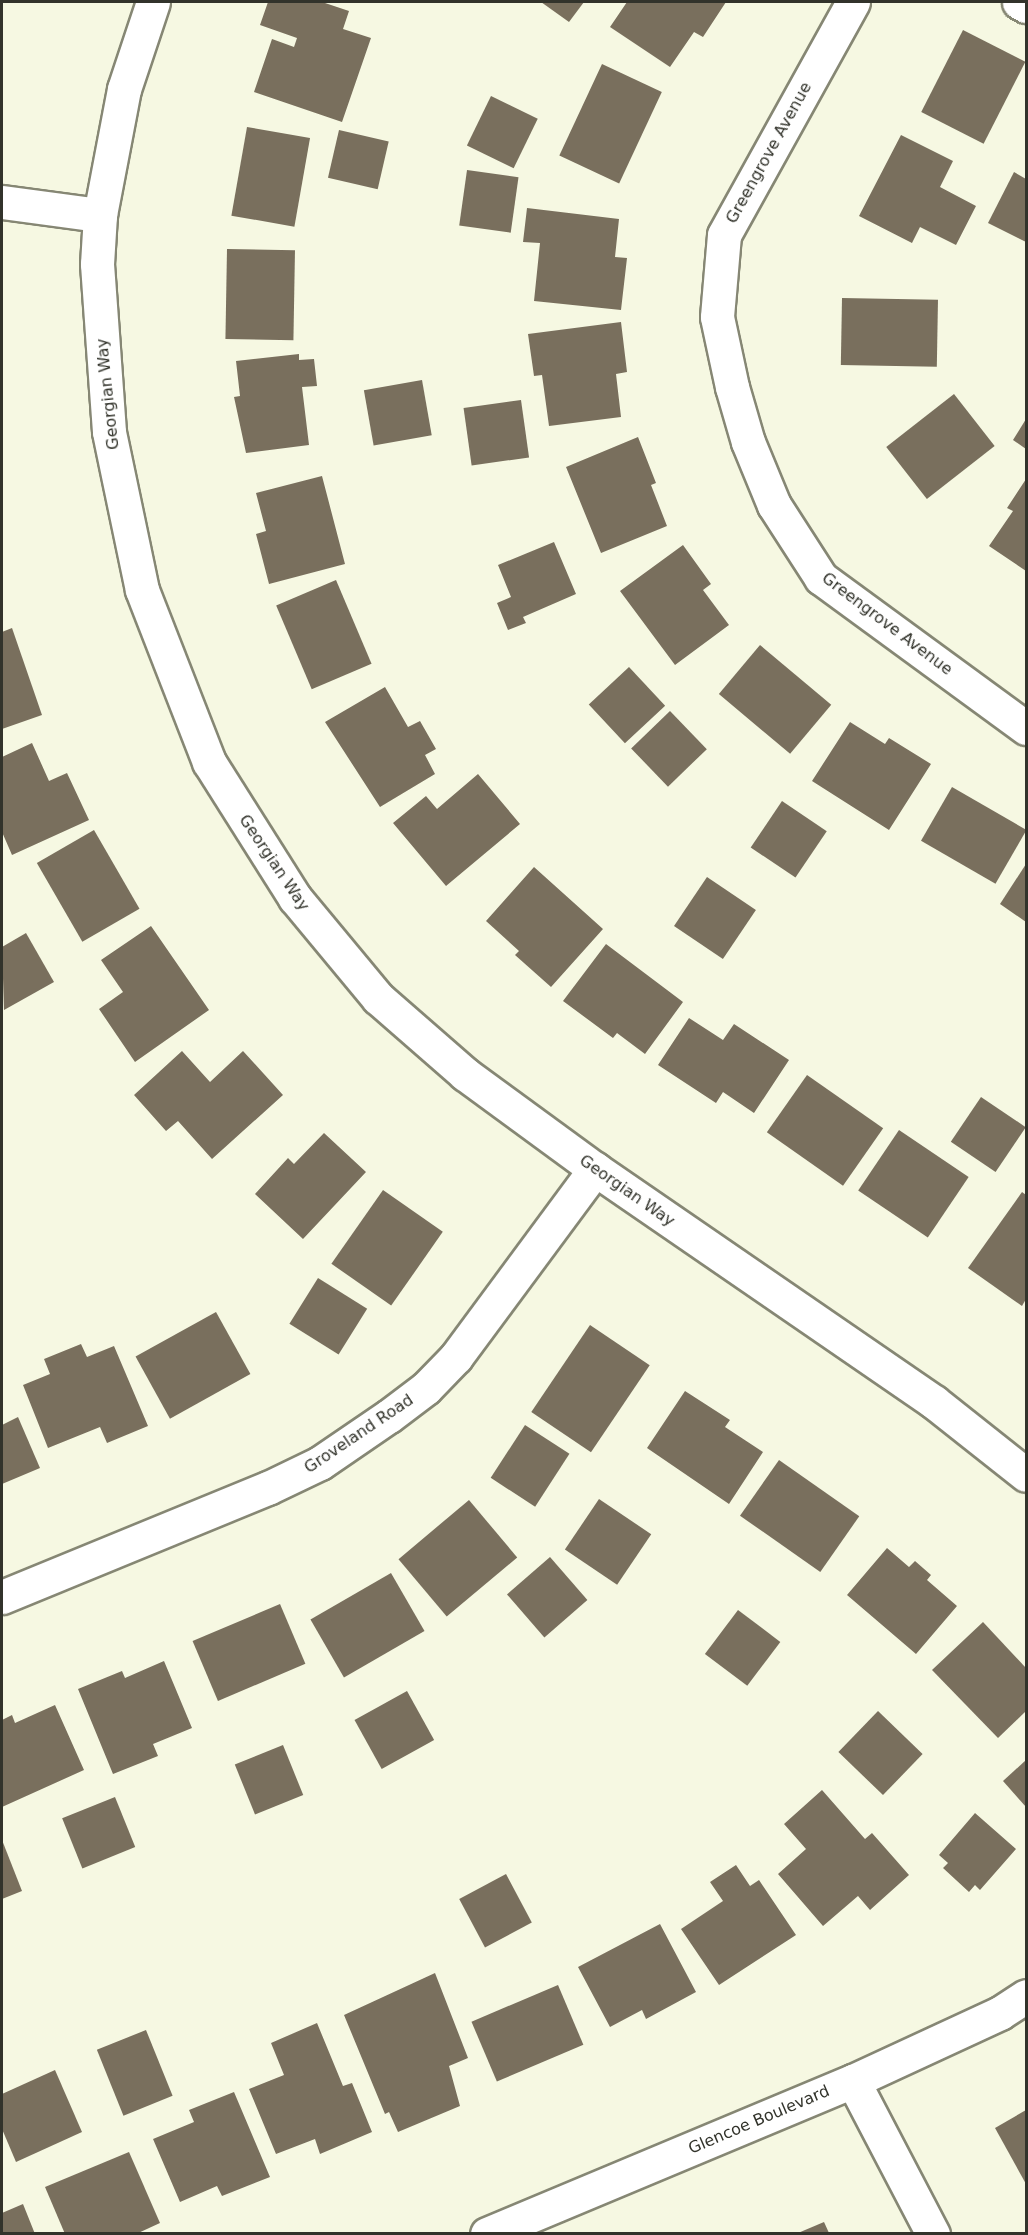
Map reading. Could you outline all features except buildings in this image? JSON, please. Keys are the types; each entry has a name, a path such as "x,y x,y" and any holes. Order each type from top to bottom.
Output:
{"street":[{"name":"Georgian Way","path":"153,2 124,89 100,215 97,264 110,432 142,590 208,762 295,898 378,998 465,1074 595,1169 934,1402 1026,1475"},
{"name":"Greengrove Avenue","path":"853,2 724,235 717,317 732,387 748,442 774,505 821,578 1026,728"},
{"path":"1019,2 1026,6"},
{"path":"2,202 100,215"},
{"name":"Groveland Road","path":"2,1597 268,1488 320,1463 389,1416 426,1388 456,1357 595,1169"},
{"name":"Glencoe Boulevard","path":"487,2234 853,2081 1000,2013 1026,1996"},
{"path":"853,2081 933,2234"}]}
